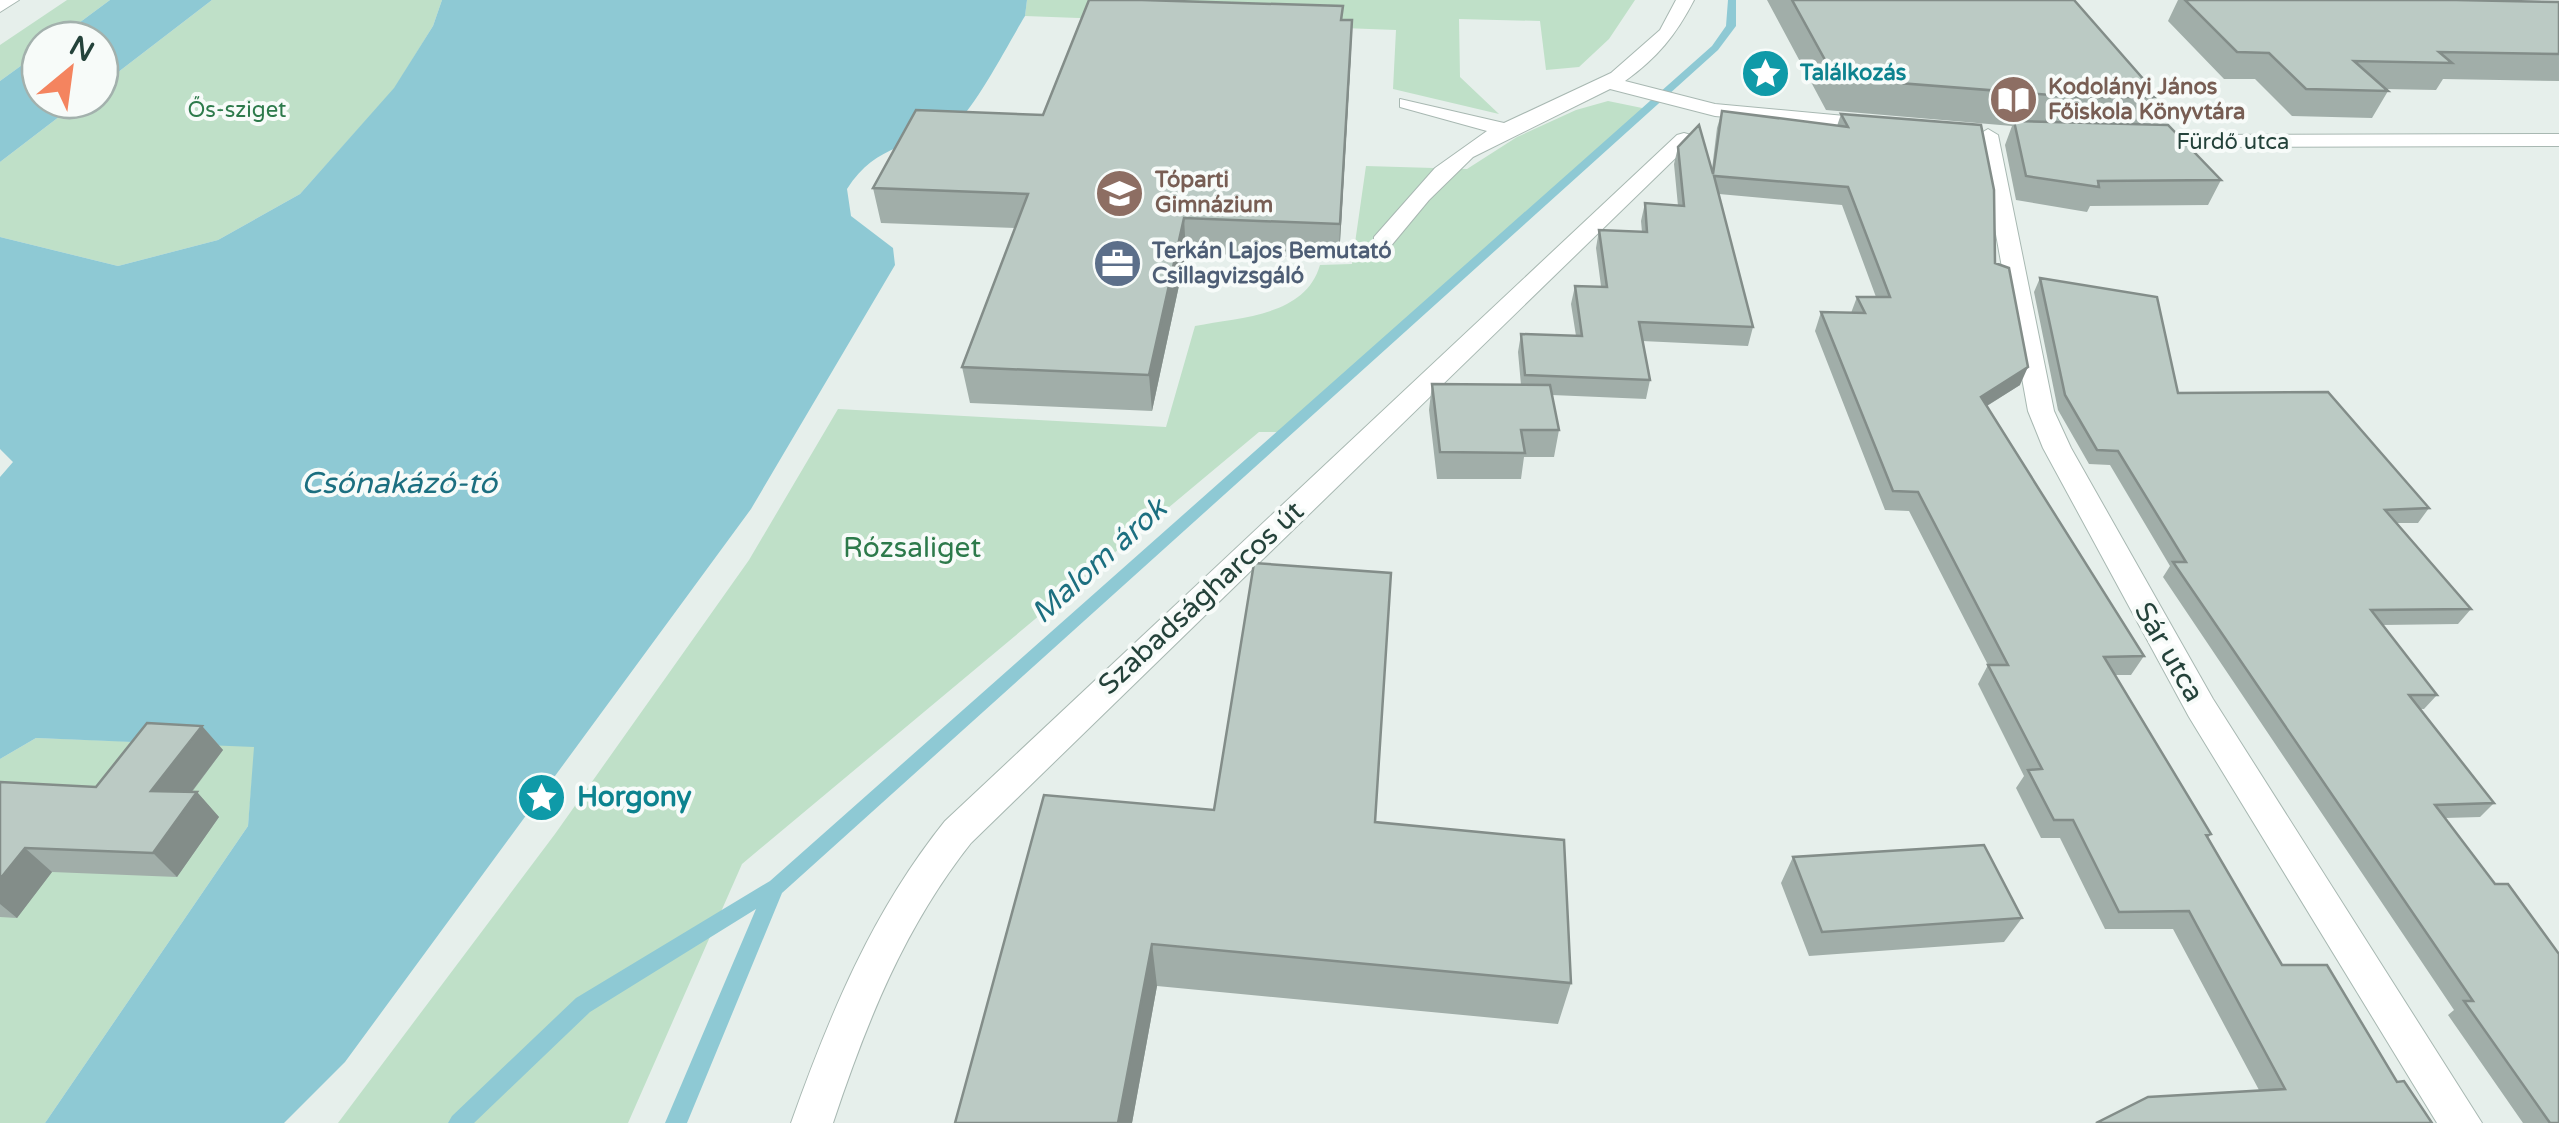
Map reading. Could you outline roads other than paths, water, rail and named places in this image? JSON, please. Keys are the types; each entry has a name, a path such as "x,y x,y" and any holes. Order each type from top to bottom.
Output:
{"street":[{"path":"0,7 10,0"},
{"path":"1382,242 1412,203 1467,153 1508,130 1612,84 1662,41 1685,0"},
{"path":"1612,84 1690,106 1890,126"},
{"path":"1407,103 1508,130"},
{"name":"Sár utca","path":"1988,134 2042,411 2056,448 2201,708 2461,1123"},
{"name":"Szabadságharcos út","path":"812,1123 855,998 882,939 920,878 958,832 1684,139"},
{"name":"Fürdő utca","path":"2121,141 2559,140"}],"water":[{"path":"110,0 212,0 120,71 120,20 83,20"},
{"name":"Csónakázó-tó","path":"442,0 1027,0 1025,16 964,114 941,130 871,162 847,189 851,216 893,248 895,265 751,509 345,1062 284,1123 45,1123 248,826 254,747 36,738 0,759 0,477 13,462 0,449 0,237 118,266 218,240 300,194 394,88 433,26"},
{"path":"20,66 20,120 55,120 0,162 0,81"}],"waterway":[{"name":"Malom árok","path":"775,888 1715,48 1731,26 1732,0"},
{"name":"Malom árok","path":"459,1123 583,1005 775,888"},
{"path":"676,1123 775,888"}],"place":[{"name":"Találkozás","path":"1765,73"},
{"name":"Kodolányi János Főiskola Könyvtára","path":"2013,100"},
{"name":"Tóparti Gimnázium","path":"1120,193"},
{"name":"Terkán Lajos Bemutató Csillagvizsgáló","path":"1117,264"},
{"name":"Horgony","path":"542,797"}],"park label":[{"name":"Ős-sziget","path":"237,110"},
{"name":"Rózsaliget","path":"912,548"}]}
